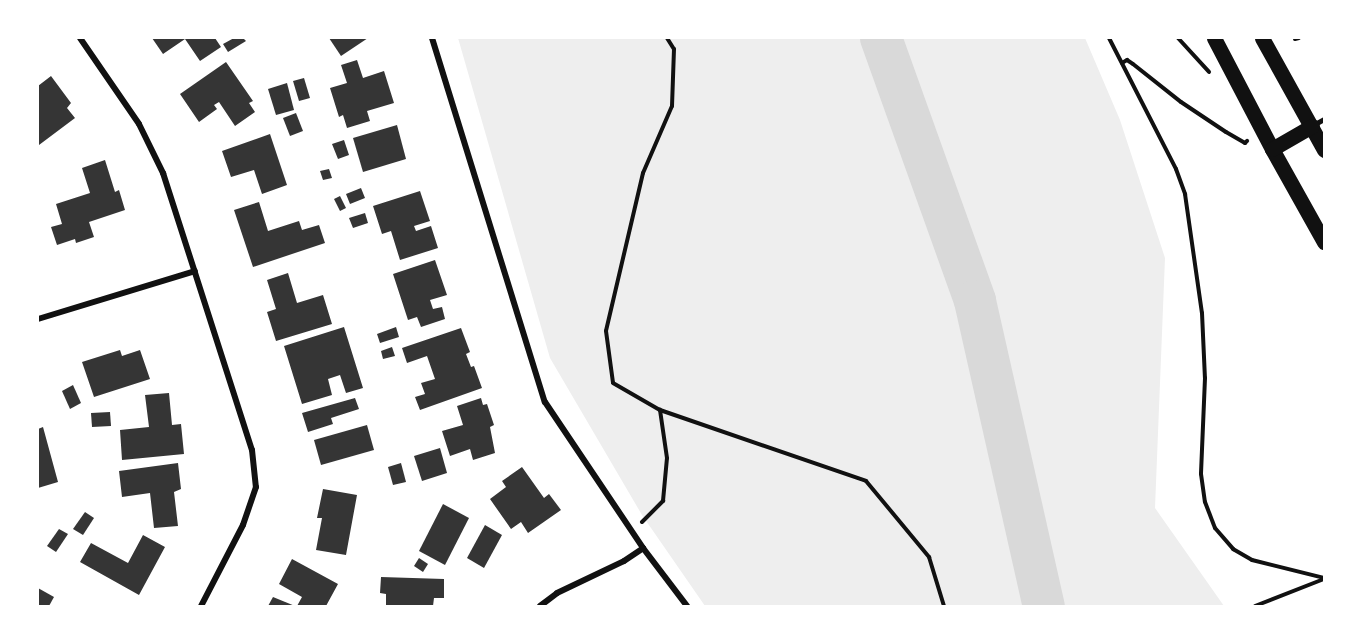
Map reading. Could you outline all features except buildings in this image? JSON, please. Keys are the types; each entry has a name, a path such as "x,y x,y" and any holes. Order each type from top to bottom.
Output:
{"main road":[{"path":"1214,38 1324,242"},
{"path":"1262,38 1318,122 1324,150"},
{"path":"1272,149 1318,122"}],"street":[{"path":"80,38 148,140 163,174 252,450 256,487 243,525 201,606"},
{"path":"432,38 545,402 643,548 687,606"},
{"path":"38,319 195,271"},
{"path":"540,606 557,593 624,561 643,548"}],"path":[{"path":"667,38 674,49 672,106 643,172 606,331 613,383 660,410 867,481 929,557 945,606"},
{"path":"1109,38 1176,168 1185,194 1202,313 1205,378 1202,474 1205,502 1215,528 1233,549 1252,560 1324,578"},
{"path":"1122,63 1127,60 1181,102 1226,132 1245,143 1251,139"},
{"path":"632,532 663,501 667,458 660,410"},
{"path":"1254,606 1324,578"}],"shaded area":[{"path":"458,38 1085,38 1120,120 1165,258 1155,508 1224,606 705,606 642,515 550,358"}],"waterway":[{"path":"881,38 975,301 1044,606"}]}
